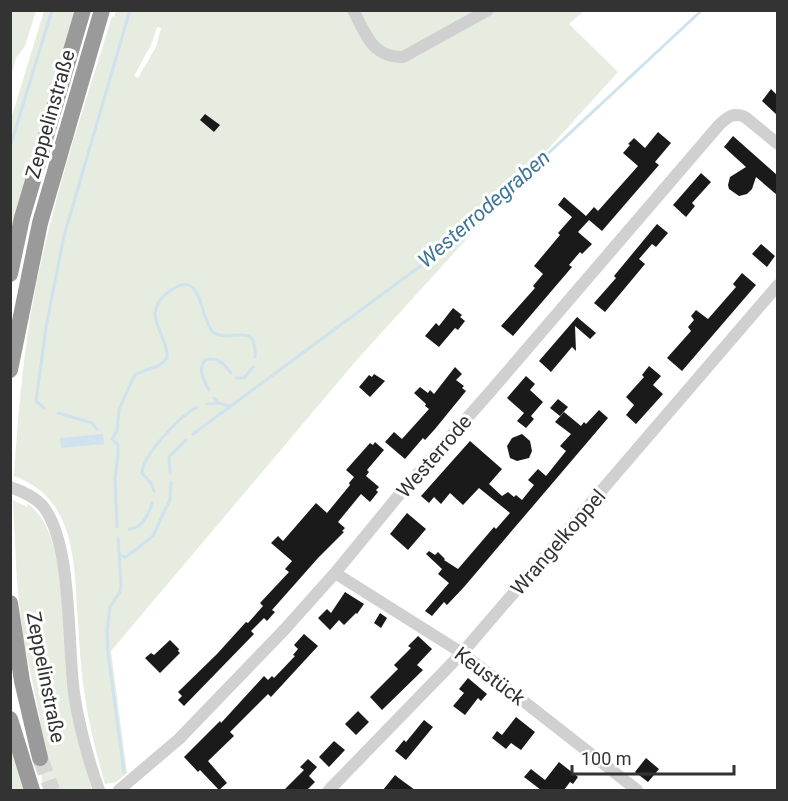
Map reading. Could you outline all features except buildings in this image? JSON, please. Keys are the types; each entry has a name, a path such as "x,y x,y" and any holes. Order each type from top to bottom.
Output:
{"highway":[{"name":"Zeppelinstraße","path":"10,274 22,218 83,10"},
{"name":"Zeppelinstraße","path":"10,370 40,223 102,10"},
{"name":"Zeppelinstraße","path":"10,603 22,681 40,758"},
{"name":"Zeppelinstraße","path":"10,719 32,790"}],"street":[{"path":"353,10 369,40 383,54 403,57 488,10"},
{"name":"Westerrode","path":"119,790 178,738 285,629 719,125 729,116 738,114 745,117 777,144"},
{"name":"Wrangelkoppel","path":"329,790 462,653 777,285"},
{"path":"10,487 33,497 50,517 56,531 60,548 74,692 80,724 99,790"},
{"name":"Keustück","path":"335,573 462,653 637,790"}],"shaded area":[{"path":"11,10 36,11 25,46 16,58 11,76"},
{"path":"44,11 76,11 25,178 10,236 11,119"},
{"path":"116,11 584,11 569,24 618,72 355,362 111,651 127,773 116,782 105,784 86,702 74,567 66,530 59,513 48,498 33,485 14,476 24,360 38,274 68,159 112,16 114,17","holes":["157,27 161,28 156,47 138,78 134,76 151,45"]},
{"path":"13,500 27,507 28,504 42,519 58,564 68,692 75,729 92,790 43,790 40,764 40,718 23,637 17,583"},
{"path":"10,744 26,790 11,790"}],"water":[{"path":"103,434 104,444 61,448 60,438"}],"waterway":[{"path":"10,147 52,10"},
{"path":"44,408 36,401 46,327 64,236 130,10"},
{"name":"Westerrodegraben","path":"193,434 453,242 702,10"},
{"path":"112,439 117,431 119,409 134,376 160,365 167,358 164,341 157,326 155,310 166,294 178,286 187,285 194,289 213,332 227,336 247,335 252,338 255,357"},
{"path":"209,390 201,371 205,360 217,360 231,373"},
{"path":"236,378 244,378 253,367"},
{"path":"214,398 219,403"},
{"path":"207,404 219,403 229,406"},
{"path":"154,491 151,483 142,473 148,457 182,418 197,407"},
{"path":"58,413 92,423 97,429"},
{"path":"112,439 118,445 115,479 117,527"},
{"name":"Westerrodegraben","path":"170,473 169,457 186,440"},
{"name":"Westerrodegraben","path":"119,555 126,557 153,536 170,499 171,482"},
{"path":"129,529 137,527 144,521 152,503"},
{"path":"118,538 121,584 120,592 110,607 107,631 124,772"}],"tunnel":[{"path":"40,758 52,790"}]}
